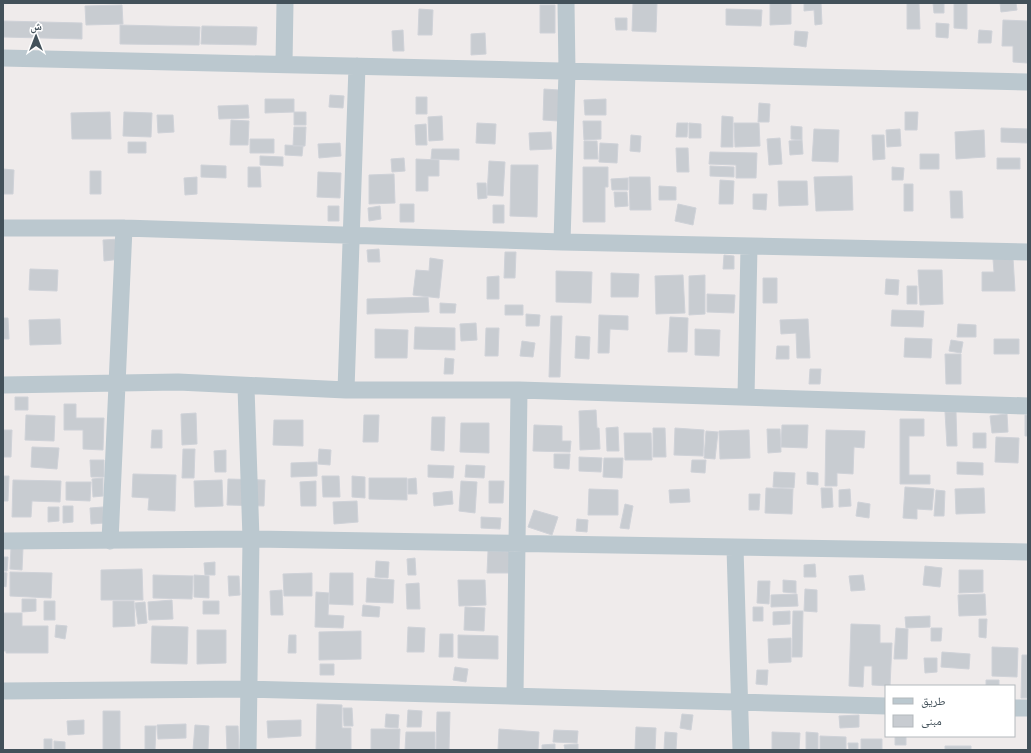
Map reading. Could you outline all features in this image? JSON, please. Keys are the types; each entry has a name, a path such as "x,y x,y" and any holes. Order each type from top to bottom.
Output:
{"street":[{"path":"284,64 285,3"},
{"path":"562,242 567,71 566,3"},
{"path":"3,58 1028,82"},
{"path":"346,390 357,66"},
{"path":"3,228 124,228 562,242 1028,252"},
{"path":"110,541 124,228"},
{"path":"746,397 749,246"},
{"path":"3,384 178,382 246,387 346,390 519,390 1028,406"},
{"path":"246,387 251,539 248,750"},
{"path":"515,696 519,390"},
{"path":"3,541 251,539 1028,552"},
{"path":"736,548 741,750"},
{"path":"3,691 249,689 885,706"},
{"path":"1015,708 1028,708"}],"building":[{"path":"633,3 657,3 656,32 632,31"},
{"path":"770,3 791,3 791,24 770,25"},
{"path":"804,3 821,3 822,24 815,25 814,10 804,11"},
{"path":"907,3 919,3 920,29 907,29"},
{"path":"933,3 944,3 944,13 934,13"},
{"path":"954,3 967,3 967,29 954,28"},
{"path":"1000,3 1016,3 1017,10 1001,12"},
{"path":"122,5 123,24 86,25 85,6"},
{"path":"540,5 555,5 555,33 540,33"},
{"path":"419,9 433,10 432,35 418,35"},
{"path":"726,9 762,10 761,26 726,25"},
{"path":"615,18 627,18 627,30 616,30"},
{"path":"1003,20 1028,21 1027,63 1013,62 1013,46 1002,46"},
{"path":"3,21 82,23 82,39 3,37"},
{"path":"936,23 949,24 948,38 936,37"},
{"path":"120,25 200,27 199,45 120,44"},
{"path":"202,26 257,27 256,45 201,44"},
{"path":"403,30 404,51 393,51 392,31"},
{"path":"979,30 992,31 991,43 978,43"},
{"path":"795,31 808,32 806,47 794,45"},
{"path":"485,33 486,54 471,55 471,34"},
{"path":"544,89 559,90 558,121 543,120"},
{"path":"330,95 344,96 343,108 329,107"},
{"path":"416,97 427,97 427,114 416,114"},
{"path":"265,99 294,99 294,112 265,113"},
{"path":"606,99 606,115 585,115 584,100"},
{"path":"759,103 770,104 769,122 758,122"},
{"path":"248,105 249,118 219,119 218,106"},
{"path":"110,112 111,139 72,139 71,113"},
{"path":"124,112 152,113 151,137 123,136"},
{"path":"294,112 306,112 306,125 294,125"},
{"path":"905,112 918,112 917,130 905,130"},
{"path":"157,115 173,115 174,132 158,133"},
{"path":"442,116 443,140 429,141 428,117"},
{"path":"722,116 733,117 733,147 721,147"},
{"path":"231,120 249,121 248,145 230,145"},
{"path":"583,121 601,121 601,139 584,140"},
{"path":"477,123 496,124 495,144 476,143"},
{"path":"677,123 688,123 687,137 676,137"},
{"path":"689,123 701,124 701,138 689,138"},
{"path":"734,123 759,123 760,146 735,147"},
{"path":"426,124 427,145 416,145 415,125"},
{"path":"791,126 802,127 802,140 791,139"},
{"path":"294,127 306,127 305,146 293,146"},
{"path":"1001,128 1028,129 1027,143 1001,142"},
{"path":"814,129 839,130 838,162 812,161"},
{"path":"900,129 901,146 887,147 886,130"},
{"path":"984,130 985,157 956,159 955,132"},
{"path":"551,132 552,149 530,150 529,133"},
{"path":"631,135 641,136 640,152 630,151"},
{"path":"872,135 884,135 885,159 873,160"},
{"path":"780,138 782,164 769,165 767,139"},
{"path":"250,139 274,139 274,153 250,153"},
{"path":"802,140 803,154 790,155 789,141"},
{"path":"584,141 597,141 598,159 584,159"},
{"path":"128,142 146,142 146,153 128,153"},
{"path":"340,143 341,156 319,158 318,144"},
{"path":"600,143 618,144 617,163 599,162"},
{"path":"285,145 303,146 302,156 285,155"},
{"path":"676,148 688,148 689,172 677,172"},
{"path":"432,149 459,149 459,160 431,159"},
{"path":"710,152 757,153 756,178 736,178 736,165 709,164"},
{"path":"920,154 939,154 939,169 920,169"},
{"path":"260,156 283,157 283,166 260,165"},
{"path":"404,158 405,171 392,172 391,159"},
{"path":"997,158 1020,158 1020,169 997,169"},
{"path":"416,159 439,160 439,176 428,176 428,191 416,191"},
{"path":"489,161 505,162 503,196 487,195"},
{"path":"201,165 226,166 226,178 201,177"},
{"path":"511,165 538,165 537,217 510,216"},
{"path":"710,166 734,167 734,177 710,176"},
{"path":"248,167 260,167 261,187 248,187"},
{"path":"583,167 608,167 608,187 605,187 605,222 583,222"},
{"path":"892,167 904,168 903,180 892,180"},
{"path":"3,169 14,170 13,194 3,194"},
{"path":"90,171 101,171 101,194 90,194"},
{"path":"318,172 341,173 340,198 317,197"},
{"path":"394,174 395,203 369,204 369,175"},
{"path":"852,176 853,210 816,211 814,177"},
{"path":"197,177 197,194 185,195 184,178"},
{"path":"629,177 650,177 651,210 630,210"},
{"path":"628,178 628,190 612,190 611,179"},
{"path":"720,180 734,181 733,204 719,204"},
{"path":"778,181 807,181 808,205 779,206"},
{"path":"477,183 486,183 487,198 478,199"},
{"path":"904,184 913,184 913,211 904,211"},
{"path":"659,186 676,187 676,200 659,200"},
{"path":"950,191 962,191 963,218 951,218"},
{"path":"614,192 627,192 628,206 615,207"},
{"path":"753,194 767,194 766,210 753,209"},
{"path":"400,204 414,204 414,222 400,222"},
{"path":"678,204 696,208 693,225 675,221"},
{"path":"493,205 504,205 504,223 493,223"},
{"path":"328,206 339,206 339,221 328,221"},
{"path":"380,206 381,219 369,221 368,208"},
{"path":"120,239 121,259 104,261 103,240"},
{"path":"379,249 380,262 368,262 367,250"},
{"path":"505,252 516,252 515,278 504,278"},
{"path":"724,255 734,256 734,269 723,269"},
{"path":"430,258 443,260 439,298 413,295 416,270 429,271"},
{"path":"1013,258 1015,291 982,291 982,272 994,272 993,259"},
{"path":"30,269 58,270 57,291 29,290"},
{"path":"918,270 942,270 943,304 920,305"},
{"path":"556,271 592,272 591,303 556,302"},
{"path":"611,273 639,274 638,297 611,297"},
{"path":"683,275 685,313 656,314 655,276"},
{"path":"705,275 705,314 689,315 689,276"},
{"path":"499,276 499,299 487,299 487,277"},
{"path":"763,278 777,278 777,303 763,303"},
{"path":"886,279 899,280 898,295 885,294"},
{"path":"907,286 917,286 917,304 907,304"},
{"path":"707,294 735,295 734,313 707,312"},
{"path":"428,297 429,312 367,314 367,299"},
{"path":"440,303 456,304 455,313 440,313"},
{"path":"505,305 523,305 523,315 505,315"},
{"path":"892,310 924,311 923,327 891,326"},
{"path":"526,314 540,315 539,326 526,326"},
{"path":"599,315 628,316 628,330 610,329 609,353 598,353"},
{"path":"551,316 562,316 560,377 549,377"},
{"path":"670,317 688,318 687,352 668,352"},
{"path":"3,318 8,318 9,339 3,339"},
{"path":"60,319 61,344 30,345 29,320"},
{"path":"808,319 810,358 797,358 796,333 781,334 780,320"},
{"path":"476,323 477,340 461,341 460,324"},
{"path":"958,324 976,325 976,337 957,337"},
{"path":"415,327 455,328 455,350 414,349"},
{"path":"486,328 499,328 498,356 485,356"},
{"path":"375,329 408,330 407,358 375,358"},
{"path":"695,329 720,330 719,356 695,355"},
{"path":"576,336 590,337 589,359 575,358"},
{"path":"905,338 932,339 931,358 904,357"},
{"path":"994,339 1019,339 1019,354 994,354"},
{"path":"951,340 963,342 961,353 949,351"},
{"path":"522,341 535,343 533,357 520,356"},
{"path":"777,346 789,346 789,359 776,359"},
{"path":"945,354 961,354 961,384 946,384"},
{"path":"445,358 454,359 453,374 444,374"},
{"path":"810,369 821,369 820,384 809,384"},
{"path":"15,397 28,397 28,410 15,410"},
{"path":"64,404 76,404 76,418 104,418 103,450 83,449 83,430 64,430"},
{"path":"596,410 600,449 580,450 579,411"},
{"path":"945,412 956,412 957,446 947,446"},
{"path":"196,413 197,444 182,445 181,414"},
{"path":"1007,414 1008,432 992,433 990,416"},
{"path":"26,415 55,416 54,441 25,440"},
{"path":"364,415 379,415 378,442 363,442"},
{"path":"1025,415 1028,415 1028,436 1025,436"},
{"path":"432,417 445,417 444,451 431,450"},
{"path":"900,419 924,419 924,436 909,436 909,475 930,475 930,484 900,484"},
{"path":"274,420 303,420 303,446 273,445"},
{"path":"461,423 489,423 489,453 460,452"},
{"path":"534,425 562,426 562,441 571,441 570,452 533,451"},
{"path":"782,425 808,425 807,448 781,447"},
{"path":"618,427 619,451 607,451 606,428"},
{"path":"653,428 665,428 666,457 653,457"},
{"path":"675,428 704,430 703,456 674,455"},
{"path":"767,429 780,429 781,452 768,453"},
{"path":"3,430 12,430 11,457 3,457"},
{"path":"152,430 162,430 162,448 151,448"},
{"path":"749,430 750,458 720,459 719,431"},
{"path":"826,430 865,431 864,448 854,447 853,474 837,473 837,486 825,486"},
{"path":"706,431 718,432 715,459 704,458"},
{"path":"624,433 651,433 652,460 625,460"},
{"path":"973,433 986,433 986,448 973,448"},
{"path":"996,437 1019,438 1018,463 995,462"},
{"path":"32,447 59,448 57,469 31,467"},
{"path":"183,449 195,449 194,478 182,478"},
{"path":"319,449 331,450 330,465 318,464"},
{"path":"226,450 226,472 215,472 214,451"},
{"path":"554,454 570,454 569,469 554,468"},
{"path":"579,457 602,458 601,472 579,471"},
{"path":"604,458 623,458 622,478 603,477"},
{"path":"90,460 104,460 104,477 91,477"},
{"path":"692,460 706,460 705,473 691,472"},
{"path":"317,462 317,476 291,477 291,463"},
{"path":"957,462 983,463 983,475 957,474"},
{"path":"428,465 454,466 453,478 428,477"},
{"path":"466,465 485,466 484,478 465,477"},
{"path":"774,472 795,473 794,488 773,487"},
{"path":"807,472 818,473 818,485 807,484"},
{"path":"133,474 176,475 175,511 148,510 149,498 132,497"},
{"path":"3,476 9,476 8,501 3,501"},
{"path":"322,476 339,476 340,497 323,497"},
{"path":"352,476 365,477 365,498 352,497"},
{"path":"103,478 103,496 93,497 92,479"},
{"path":"369,478 407,478 407,500 369,499"},
{"path":"416,478 417,494 408,494 408,479"},
{"path":"228,479 265,480 264,506 227,505"},
{"path":"13,480 61,481 60,502 32,501 31,517 12,517"},
{"path":"222,480 223,506 195,507 194,481"},
{"path":"316,481 316,506 301,506 300,482"},
{"path":"461,481 477,482 475,513 459,511"},
{"path":"489,481 504,481 503,503 489,503"},
{"path":"66,482 91,482 90,501 66,500"},
{"path":"905,487 934,489 932,510 917,509 917,519 903,518"},
{"path":"766,488 793,489 792,514 765,513"},
{"path":"821,488 832,488 833,507 822,508"},
{"path":"984,488 985,513 956,514 955,489"},
{"path":"589,489 618,490 618,515 588,515"},
{"path":"689,489 690,502 670,503 669,490"},
{"path":"850,489 851,506 839,507 839,490"},
{"path":"936,490 945,491 944,516 934,516"},
{"path":"452,491 453,504 434,506 433,493"},
{"path":"749,494 760,494 759,510 749,510"},
{"path":"357,501 358,522 334,524 333,502"},
{"path":"858,502 870,504 869,518 856,516"},
{"path":"625,504 633,506 629,529 620,528"},
{"path":"63,506 73,506 73,522 63,523"},
{"path":"48,507 59,507 59,521 48,522"},
{"path":"103,507 104,523 91,524 90,508"},
{"path":"534,510 558,517 552,535 528,527"},
{"path":"481,517 501,518 500,529 481,528"},
{"path":"577,519 588,520 587,532 576,531"},
{"path":"11,547 23,548 22,570 10,569"},
{"path":"488,551 514,552 513,573 487,573"},
{"path":"3,557 8,557 7,571 3,571"},
{"path":"415,558 416,575 408,575 407,559"},
{"path":"376,561 389,562 388,578 375,577"},
{"path":"215,562 215,575 205,575 204,563"},
{"path":"815,564 816,577 804,577 804,565"},
{"path":"925,566 942,568 940,587 923,585"},
{"path":"142,569 143,600 101,600 101,570"},
{"path":"959,570 983,570 983,592 959,593"},
{"path":"3,572 7,573 6,587 3,586"},
{"path":"10,572 52,573 51,598 10,596"},
{"path":"312,573 312,596 284,596 283,574"},
{"path":"330,573 353,573 353,605 329,604"},
{"path":"153,575 193,576 192,599 153,598"},
{"path":"194,575 209,576 209,598 194,597"},
{"path":"863,575 865,590 851,591 849,576"},
{"path":"228,576 239,576 240,595 229,596"},
{"path":"367,578 394,580 393,603 366,602"},
{"path":"458,580 485,580 486,605 459,606"},
{"path":"783,580 796,581 796,593 783,592"},
{"path":"758,581 770,581 769,604 757,603"},
{"path":"419,583 420,609 407,609 406,584"},
{"path":"805,589 817,590 817,612 804,611"},
{"path":"282,590 283,615 271,615 270,591"},
{"path":"316,592 329,593 328,615 344,616 343,628 315,627"},
{"path":"797,594 798,606 771,607 771,595"},
{"path":"985,594 986,615 959,616 958,595"},
{"path":"22,599 36,599 36,611 22,612"},
{"path":"172,600 173,619 149,620 148,602"},
{"path":"44,601 55,601 55,620 44,620"},
{"path":"113,601 134,601 135,626 113,627"},
{"path":"203,601 219,601 219,614 203,614"},
{"path":"145,602 147,623 138,624 135,603"},
{"path":"363,605 380,607 379,617 362,616"},
{"path":"465,607 485,608 484,631 464,630"},
{"path":"753,607 763,607 763,621 753,621"},
{"path":"790,611 790,624 773,625 773,612"},
{"path":"793,611 803,611 802,657 792,657"},
{"path":"3,613 22,613 22,626 48,626 48,653 6,653 6,651 3,651"},
{"path":"930,616 930,627 906,628 905,617"},
{"path":"979,619 987,619 986,638 979,637"},
{"path":"851,624 880,625 880,643 892,643 890,685 872,685 872,666 864,666 863,687 849,686"},
{"path":"56,625 67,626 65,639 55,637"},
{"path":"152,626 188,627 187,664 151,663"},
{"path":"408,627 425,628 424,652 407,652"},
{"path":"896,628 908,629 907,659 894,659"},
{"path":"931,628 942,628 941,641 931,641"},
{"path":"197,630 226,630 226,663 197,664"},
{"path":"361,631 361,659 319,660 319,632"},
{"path":"440,634 453,634 453,657 439,657"},
{"path":"289,635 296,635 296,653 288,653"},
{"path":"458,635 498,636 498,659 458,658"},
{"path":"791,638 791,662 769,663 768,639"},
{"path":"992,647 1018,648 1017,677 992,676"},
{"path":"942,652 970,654 969,669 941,667"},
{"path":"1022,655 1028,655 1028,698 1021,698"},
{"path":"924,658 937,658 937,672 925,673"},
{"path":"320,664 334,664 334,675 320,675"},
{"path":"455,667 468,669 466,682 453,680"},
{"path":"757,670 768,670 767,685 756,684"},
{"path":"986,680 999,680 999,685 986,685"},
{"path":"317,704 342,705 342,728 351,728 351,750 316,750"},
{"path":"343,708 352,708 353,726 344,726"},
{"path":"408,710 422,711 421,727 407,727"},
{"path":"103,711 120,711 120,750 103,750"},
{"path":"437,712 450,712 449,750 436,750"},
{"path":"386,714 399,715 398,728 385,727"},
{"path":"682,714 693,715 691,730 680,728"},
{"path":"859,715 859,727 840,728 839,716"},
{"path":"84,720 84,734 68,735 67,721"},
{"path":"301,720 301,736 268,738 267,721"},
{"path":"186,724 186,738 158,739 157,725"},
{"path":"195,725 209,726 208,750 193,750"},
{"path":"145,726 156,726 155,750 145,749"},
{"path":"226,726 238,726 239,750 227,750"},
{"path":"636,727 656,728 655,750 635,750"},
{"path":"371,729 400,729 399,750 371,750"},
{"path":"499,729 539,732 538,750 498,750"},
{"path":"554,730 578,731 577,743 553,742"},
{"path":"406,732 435,732 435,750 405,750"},
{"path":"665,732 677,733 676,750 664,750"},
{"path":"772,732 800,733 799,750 772,750"},
{"path":"806,732 818,733 818,750 806,750"},
{"path":"820,736 846,737 846,750 820,750"},
{"path":"895,737 906,737 906,745 895,745"},
{"path":"44,739 52,739 52,750 44,750"},
{"path":"861,739 882,739 882,750 861,750"},
{"path":"54,741 65,742 65,750 54,750"},
{"path":"848,743 858,743 858,750 849,750"},
{"path":"555,744 555,750 542,750 542,745"},
{"path":"578,744 578,750 565,750 564,745"},
{"path":"945,746 971,746 971,750 945,750"}]}
